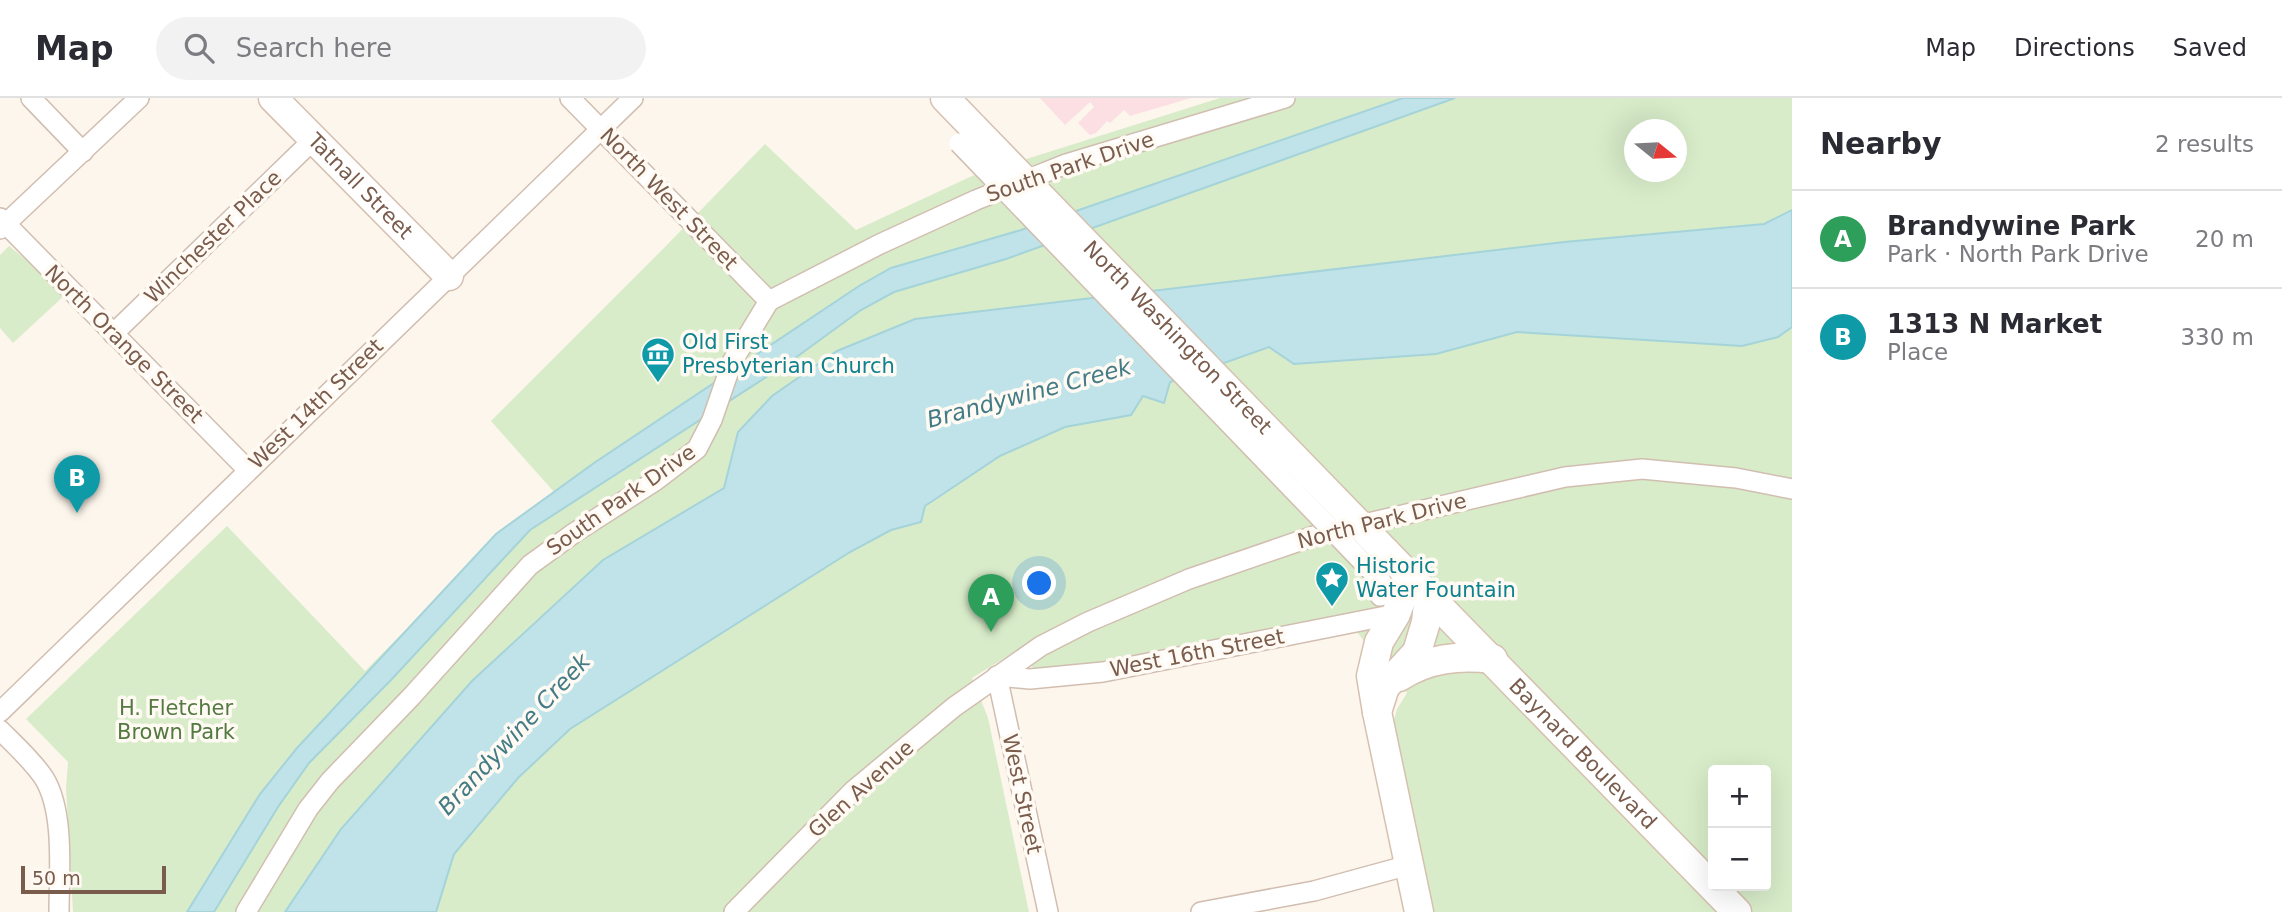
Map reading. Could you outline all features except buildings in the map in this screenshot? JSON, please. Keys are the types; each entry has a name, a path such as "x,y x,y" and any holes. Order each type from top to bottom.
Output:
{"main road":[{"name":"Tatnall Street","path":"272,98 449,276"},
{"name":"North Washington Street","path":"944,98 966,136 1419,585"},
{"path":"1381,699 1417,652 1426,622 1419,585 1386,597 1371,676 1381,699 1419,912"},
{"name":"Baynard Boulevard","path":"1419,585 1737,912"},
{"path":"1381,699 1417,667 1462,656 1493,659"}],"street":[{"path":"31,98 83,152"},
{"path":"2,224 139,98"},
{"name":"North West Street","path":"570,98 769,301"},
{"name":"West 14th Street","path":"0,712 633,98"},
{"name":"South Park Drive","path":"246,912 308,808 330,781 411,697 530,565 682,462 697,449 712,420 732,362 769,301 892,238 1066,164 1286,98"},
{"path":"966,136 1386,597"},
{"name":"Winchester Place","path":"113,334 313,140"},
{"name":"North Orange Street","path":"2,224 248,470"},
{"name":"North Park Drive","path":"997,676 1041,646 1088,622 1189,579 1317,535 1459,500 1565,477 1642,469 1737,478 1792,489"},
{"name":"West 16th Street","path":"997,676 1030,679 1103,672 1386,597"},
{"name":"Glen Avenue","path":"734,912 854,790 954,707 997,676"},
{"name":"West Street","path":"997,676 1048,912"},
{"path":"0,730 34,764 46,781 52,796 59,851 59,912"},
{"path":"1201,912 1314,891 1409,865"}],"shaded area":[{"path":"1040,98 1191,98 1130,116 1124,110 1110,123 1107,121 1096,133 1090,135 1078,123 1094,107 1090,102 1065,125"}],"green space":[{"name":"H. Fletcher Brown Park","path":"1220,98 1792,98 1792,210 1764,224 1564,242 837,351 772,396 738,432 724,488 603,560 341,829 285,912 73,912 66,788 68,762 26,719 227,526 365,671 496,538 554,492 491,421 765,144 856,230 972,176"},
{"path":"9,246 67,293 13,343 0,328 0,255"},
{"path":"1792,327 1792,912 1432,912 1393,723 1397,709 1407,693 1342,614 1228,639 1075,667 1036,671 1016,651 972,678 988,718 1029,912 436,912 454,854 518,778 570,729 850,552 891,530 921,522 925,507 1000,456 1065,427 1131,415 1143,395 1170,382 1269,347 1295,364 1436,354 1517,332 1742,346 1778,337"}],"water":[{"path":"1403,98 1455,98 1006,259 894,292 861,310 791,361 530,530 391,680 309,763 278,807 214,912 187,912 260,794 297,748 496,534 594,463 859,286 891,268 1021,230"},
{"name":"Brandywine Creek","path":"1792,210 1792,327 1778,337 1742,346 1517,332 1436,354 1294,364 1269,347 1170,382 1164,403 1143,396 1131,415 1065,427 1000,456 925,506 921,522 891,530 850,552 570,729 518,778 454,854 436,912 285,912 341,829 472,681 603,560 724,488 738,432 772,396 837,351 915,319 1564,242 1764,224"}],"place":[{"name":"Old First Presbyterian Church","path":"658,384"},
{"name":"1313 N Market","path":"77,513"},
{"name":"Historic Water Fountain","path":"1332,608"},
{"name":"Brandywine Park","path":"991,632"}]}
